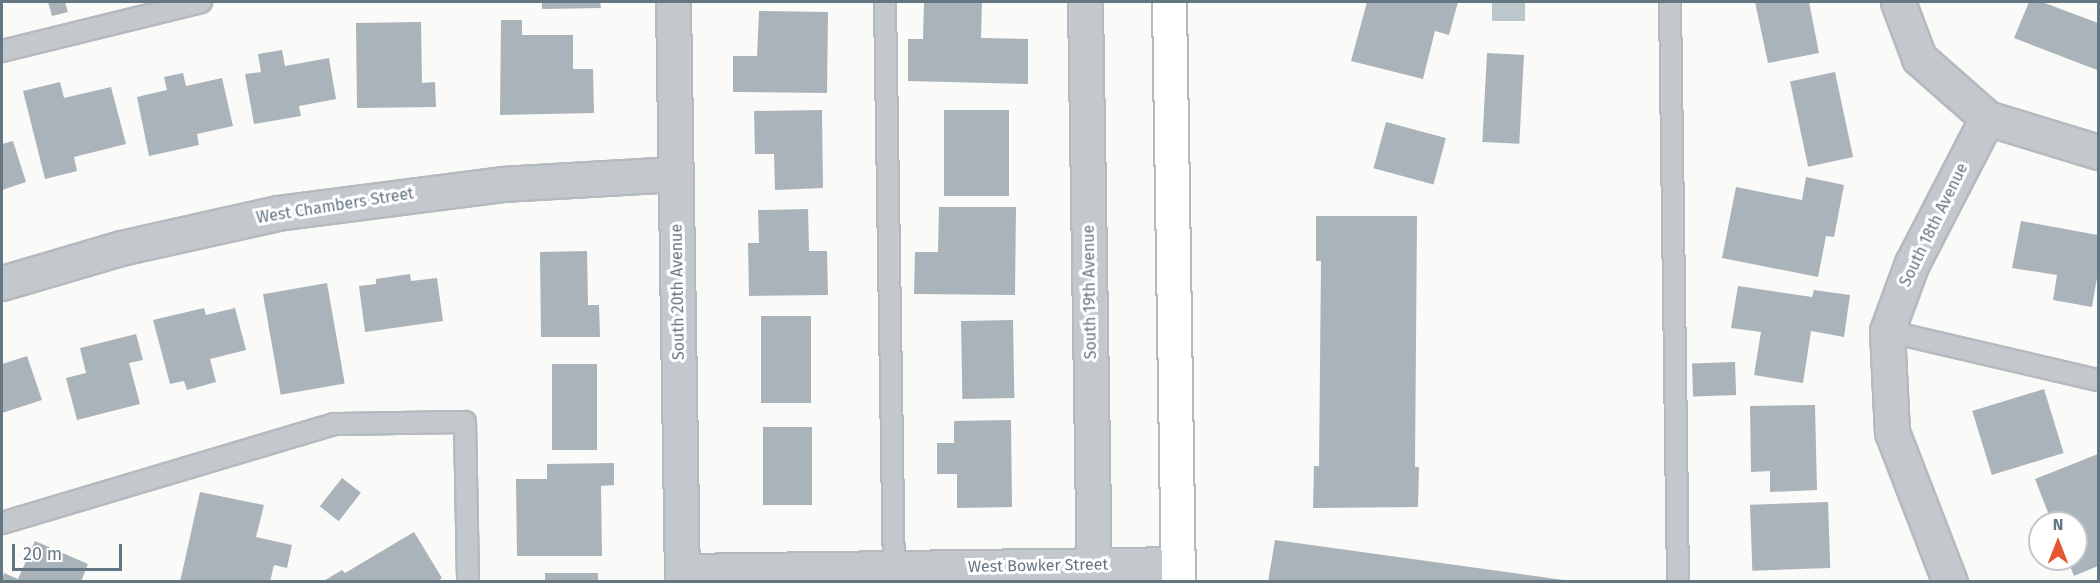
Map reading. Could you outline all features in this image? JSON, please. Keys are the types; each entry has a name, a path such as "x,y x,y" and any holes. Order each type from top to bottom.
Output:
{"main road":[{"path":"1169,2 1178,573"}],"street":[{"name":"South 20th Avenue","path":"673,2 682,576"},
{"name":"South 19th Avenue","path":"1085,2 1094,573"},
{"path":"1898,2 1919,58 1987,118 2098,152"},
{"name":"South 18th Avenue","path":"1950,582 1892,432 1887,331 1912,263 1987,118"},
{"name":"West Chambers Street","path":"2,283 121,248 277,213 502,183 676,174"},
{"name":"West Bowker Street","path":"682,576 1178,573"}],"lane":[{"path":"2,51 201,2"},
{"path":"885,2 894,575"},
{"path":"1670,2 1678,582"},
{"path":"1887,331 2098,380"},
{"path":"2,523 334,424 465,422 468,582"}],"shaded area":[{"path":"1492,2 1525,2 1525,21 1492,21"}],"building":[{"path":"48,2 65,2 68,12 52,16"},
{"path":"542,2 600,2 601,8 542,9"},
{"path":"924,2 982,2 981,38 1028,39 1028,84 908,81 908,39 923,39"},
{"path":"1367,2 1458,2 1449,35 1435,31 1423,79 1351,61"},
{"path":"1755,2 1809,2 1819,53 1768,63"},
{"path":"2029,2 2042,2 2098,23 2097,70 2014,38"},
{"path":"759,11 828,12 827,93 733,92 733,56 757,56"},
{"path":"501,20 522,20 522,35 573,35 573,69 593,69 594,113 500,115"},
{"path":"421,22 422,83 435,82 436,107 357,108 356,23"},
{"path":"282,50 285,66 329,58 336,99 299,106 301,116 254,124 245,74 261,72 258,54"},
{"path":"1487,53 1524,55 1519,144 1482,142"},
{"path":"1835,72 1853,157 1808,167 1790,82"},
{"path":"183,73 186,86 222,78 233,126 197,134 199,145 149,156 137,97 167,90 164,77"},
{"path":"60,82 64,98 111,87 126,144 74,157 77,171 45,179 23,91"},
{"path":"822,110 823,188 775,190 774,154 755,154 754,111"},
{"path":"944,110 1009,110 1009,196 944,196"},
{"path":"1386,122 1446,138 1433,184 1374,168"},
{"path":"13,141 26,182 2,190 2,144"},
{"path":"1806,177 1844,185 1834,237 1826,236 1818,277 1722,258 1736,187 1802,200"},
{"path":"939,207 1016,207 1015,295 914,294 915,252 938,252"},
{"path":"808,209 809,251 827,251 828,295 749,296 748,243 759,243 758,210"},
{"path":"1316,216 1417,216 1415,467 1419,467 1418,507 1313,508 1314,466 1319,466 1321,261 1316,261"},
{"path":"2021,221 2098,235 2098,272 2092,307 2053,300 2057,275 2012,268"},
{"path":"587,251 588,305 599,305 600,337 541,337 540,252"},
{"path":"410,274 411,281 437,278 443,321 365,332 359,286 376,284 376,279"},
{"path":"327,283 345,383 281,395 263,294"},
{"path":"1738,286 1812,297 1814,290 1850,295 1844,337 1811,331 1803,383 1754,375 1761,332 1731,328"},
{"path":"204,308 206,315 235,308 246,350 210,359 216,382 187,390 184,381 170,384 153,320"},
{"path":"761,316 811,316 811,403 761,403"},
{"path":"1013,320 1014,398 962,399 961,321"},
{"path":"136,334 143,360 129,363 140,404 77,420 66,378 86,373 80,348"},
{"path":"27,356 42,400 2,413 2,364"},
{"path":"1735,362 1736,395 1693,396 1692,364"},
{"path":"552,364 597,364 597,450 552,450"},
{"path":"2044,389 2064,453 1992,475 1972,411"},
{"path":"1815,405 1817,490 1770,492 1770,471 1751,472 1750,406"},
{"path":"1011,420 1012,507 957,508 957,474 937,474 937,443 954,443 954,421"},
{"path":"763,427 812,427 812,505 763,505"},
{"path":"2098,454 2098,566 2088,570 2088,511 2047,511 2035,479"},
{"path":"614,463 614,485 601,486 602,556 517,556 516,479 547,479 547,464"},
{"path":"342,478 361,493 339,521 320,506"},
{"path":"200,492 264,505 256,537 292,545 287,568 274,565 270,582 180,582"},
{"path":"1828,502 1830,568 1752,571 1750,505"},
{"path":"414,532 442,578 436,582 322,582 342,570 345,573"},
{"path":"1275,540 1564,580 1564,582 1268,582"},
{"path":"35,541 88,564 81,582 2,582 4,573 18,579"},
{"path":"2072,571 2086,571 2074,576"},
{"path":"545,573 598,573 598,582 545,582"}]}
